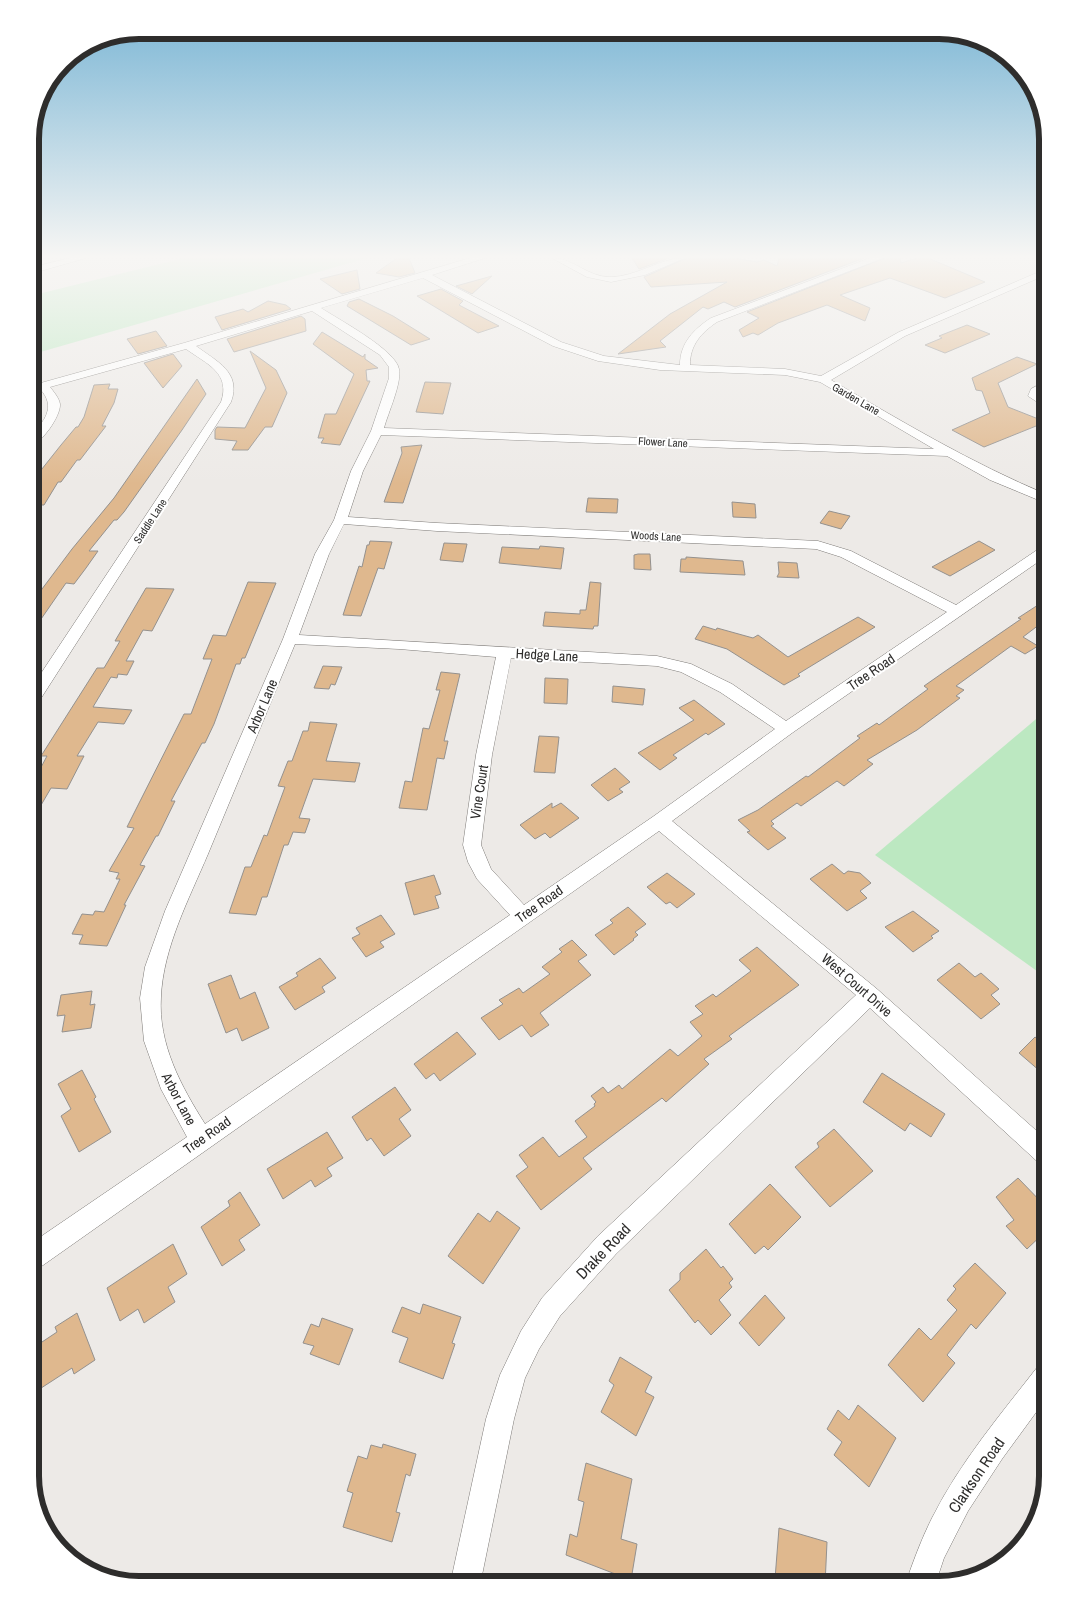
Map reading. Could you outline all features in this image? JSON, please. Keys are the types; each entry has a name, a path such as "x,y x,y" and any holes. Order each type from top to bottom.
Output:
{"street":[{"path":"39,387 228,333"},
{"name":"Arbor Lane","path":"201,1139 176,1099 156,1051 149,1005 153,977 159,952 175,911 290,639 322,554 340,520 357,471 377,431 387,397 392,387 394,367 384,353 353,333"},
{"name":"Garden Lane","path":"537,333 557,344 579,352 602,359 638,365 785,372 824,380 949,453 994,477 1039,496"},
{"path":"685,367 684,357 697,333"},
{"path":"824,380 903,333"},
{"name":"Saddle Lane","path":"39,677 120,567 226,402 230,391 225,373 188,345"},
{"path":"39,432 54,411 55,403 42,386"},
{"path":"1039,389 1035,391 1033,396 1039,400"},
{"name":"Flower Lane","path":"377,431 949,453"},
{"name":"Woods Lane","path":"340,520 438,527 818,545 846,554 958,612"},
{"name":"Tree Road","path":"39,1252 660,821 786,729 1039,555"},
{"name":"Hedge Lane","path":"290,639 399,644 504,653 657,661 686,668 726,688 786,729"},
{"name":"Vine Court","path":"504,653 483,765 472,845 477,862 484,874 496,890 522,915"},
{"name":"West Court Drive","path":"660,821 870,995 1039,1148"},
{"name":"Drake Road","path":"467,1576 500,1420 514,1375 530,1340 551,1307 614,1239 870,995"},
{"name":"Clarkson Road","path":"923,1576 940,1531 963,1490 1039,1386"}],"green space":[{"path":"39,333 105,333 39,352"},
{"path":"1039,717 1039,973 875,855"}],"building":[{"path":"147,333 158,333 167,346 138,354 127,339"},
{"path":"245,333 298,333 234,352 227,339"},
{"path":"321,333 324,333 363,357 365,354 365,359 378,368 366,370 367,381 370,381 340,445 321,443 324,438 318,438 325,414 336,414 354,374 313,344"},
{"path":"392,333 421,333 430,339 411,345"},
{"path":"645,333 670,333 660,341 666,347 618,354"},
{"path":"741,333 752,333 743,337"},
{"path":"946,333 990,334 945,353 925,345 942,338 939,336"},
{"path":"250,351 276,370 287,393 272,427 265,427 248,450 232,450 237,441 215,439 215,430 217,427 245,428 266,388"},
{"path":"173,354 182,366 163,388 144,363"},
{"path":"1017,357 1037,364 998,383 1008,407 1039,419 1039,425 984,447 952,430 990,413 982,391 976,390 972,378"},
{"path":"197,379 206,394 124,512 117,520 114,520 89,551 98,551 86,568 74,584 66,583 39,622 39,593 114,498"},
{"path":"425,382 451,383 443,414 416,412"},
{"path":"110,384 108,389 118,389 114,403 102,426 106,426 80,460 77,460 61,482 58,482 44,505 39,505 39,473 76,427 78,427 84,417 94,385"},
{"path":"422,445 403,503 384,502 402,453 401,447"},
{"path":"588,498 618,499 617,513 586,512"},
{"path":"732,502 755,504 756,518 733,517"},
{"path":"829,511 850,516 841,529 820,523"},
{"path":"370,541 392,542 384,569 378,568 361,616 343,615 359,566 362,567 367,545 369,545"},
{"path":"979,541 995,550 950,576 932,567"},
{"path":"444,543 467,544 463,562 440,560"},
{"path":"540,546 564,548 561,569 499,563 502,547 539,549"},
{"path":"650,554 651,570 634,569 634,555"},
{"path":"686,557 743,561 745,575 680,572 681,559 686,559"},
{"path":"778,562 797,563 799,578 777,577 779,573"},
{"path":"248,582 276,583 245,658 242,658 240,664 236,664 214,724 171,801 175,801 158,836 156,836 140,865 145,866 124,905 126,905 107,946 79,944 83,935 72,934 82,914 93,915 95,911 104,912 120,879 116,879 119,873 109,871 134,828 127,827 184,714 191,714 212,659 203,659 213,635 226,636"},
{"path":"590,582 601,583 598,626 594,626 593,629 543,626 545,612 580,614 580,610 586,610"},
{"path":"146,588 174,589 152,631 143,630 126,661 134,661 127,675 118,674 117,678 111,677 93,707 132,710 124,724 98,722 77,756 84,756 67,789 51,788 39,809 39,771 47,756 41,756 97,668 104,668 120,641 115,641"},
{"path":"1038,605 1039,625 1023,637 1038,646 1025,654 1011,646 956,686 964,690 956,696 960,698 917,730 867,760 873,764 844,786 837,781 801,806 797,803 771,821 774,824 771,826 786,838 768,850 747,832 750,831 738,820 758,810 806,776 808,777 860,738 857,736 877,723 879,725 928,689 924,686 1021,619 1018,618"},
{"path":"858,617 875,627 798,674 800,676 784,685 727,649 695,639 703,626 753,638 758,635 788,657"},
{"path":"323,666 342,667 335,685 331,684 329,689 314,688"},
{"path":"441,672 460,674 444,741 448,741 444,759 437,758 427,810 399,808 405,781 412,782 423,728 429,729 440,690 436,690"},
{"path":"545,678 568,679 567,704 544,703"},
{"path":"613,686 645,689 643,705 612,702"},
{"path":"694,700 725,724 708,735 706,733 673,755 677,758 660,770 638,753 694,720 679,708"},
{"path":"310,722 337,724 326,761 360,763 355,782 313,779 299,818 310,819 305,833 293,832 288,845 284,845 267,897 262,897 256,915 229,913 245,867 251,867 264,835 267,836 285,787 278,786 288,761 292,761 303,731 308,731"},
{"path":"539,736 559,737 555,773 534,772"},
{"path":"615,768 630,782 619,789 623,792 608,801 591,785"},
{"path":"552,803 552,808 561,803 579,818 550,838 545,833 535,839 520,825"},
{"path":"832,864 844,874 848,871 860,873 871,883 860,891 867,898 847,911 810,879"},
{"path":"667,873 695,894 677,908 670,902 666,904 647,887"},
{"path":"434,875 441,894 435,896 439,908 414,915 405,883"},
{"path":"628,907 646,924 635,932 638,935 634,940 614,955 595,935 613,923 610,920"},
{"path":"913,911 939,931 931,936 933,938 913,952 885,927"},
{"path":"381,915 395,934 380,942 384,947 366,957 352,938 360,934 356,928"},
{"path":"572,940 587,955 578,961 591,975 540,1013 549,1025 531,1037 522,1025 499,1040 481,1018 503,1004 499,1000 519,988 523,993 550,974 542,967 562,952 559,949"},
{"path":"757,947 799,985 729,1036 732,1039 704,1059 709,1064 666,1102 662,1098 583,1158 592,1169 541,1210 516,1176 528,1167 519,1155 543,1137 559,1157 587,1137 575,1121 595,1106 596,1102 591,1096 603,1087 608,1093 619,1085 622,1089 670,1049 678,1056 702,1036 690,1022 703,1014 695,1006 713,994 716,997 751,971 739,960"},
{"path":"320,958 336,978 322,987 325,992 295,1010 279,987 298,976 296,973"},
{"path":"959,963 975,977 981,973 999,989 991,995 1000,1004 981,1019 937,980"},
{"path":"231,975 240,999 255,992 269,1028 242,1041 237,1028 226,1033 208,984"},
{"path":"92,991 90,1005 95,1004 91,1028 62,1032 65,1015 57,1016 61,995"},
{"path":"457,1032 476,1054 440,1081 434,1073 426,1079 414,1064"},
{"path":"1035,1037 1039,1040 1039,1070 1019,1053"},
{"path":"82,1070 111,1132 79,1152 61,1116 71,1109 58,1084"},
{"path":"882,1073 945,1114 931,1137 910,1123 905,1131 863,1102"},
{"path":"395,1087 411,1110 399,1119 411,1136 384,1156 371,1138 367,1141 352,1117"},
{"path":"834,1129 873,1171 830,1207 795,1167 819,1147 817,1143"},
{"path":"327,1132 343,1158 327,1168 332,1176 315,1187 311,1180 283,1199 267,1169"},
{"path":"1018,1178 1039,1200 1039,1238 1027,1249 1006,1226 1014,1220 996,1197"},
{"path":"770,1184 801,1217 768,1250 764,1246 755,1254 729,1224"},
{"path":"240,1192 260,1225 239,1240 245,1250 222,1266 201,1227 230,1206 228,1201"},
{"path":"497,1211 520,1228 483,1284 448,1256 478,1213 490,1222"},
{"path":"173,1244 187,1274 168,1287 175,1302 144,1323 138,1309 120,1321 107,1288"},
{"path":"706,1249 721,1268 723,1266 733,1279 729,1283 732,1287 719,1300 731,1315 711,1335 698,1320 695,1323 669,1290 680,1280 680,1273"},
{"path":"975,1263 1006,1293 976,1329 971,1324 947,1355 955,1363 923,1402 888,1365 919,1328 931,1340 957,1310 947,1300 956,1289 953,1286"},
{"path":"765,1295 785,1318 759,1346 739,1323"},
{"path":"423,1304 461,1317 452,1343 455,1344 443,1379 399,1362 408,1338 392,1332 402,1307 420,1314"},
{"path":"77,1313 95,1360 74,1374 72,1368 39,1389 39,1344 57,1332 55,1327"},
{"path":"322,1318 353,1329 339,1365 310,1354 314,1346 303,1343 311,1324 319,1327"},
{"path":"620,1357 652,1377 645,1392 654,1397 636,1436 601,1412 614,1385 609,1381"},
{"path":"858,1405 896,1438 869,1487 834,1455 842,1442 827,1429 838,1410 849,1420"},
{"path":"383,1444 416,1454 410,1476 406,1474 396,1512 400,1513 392,1542 343,1527 353,1493 347,1491 358,1456 367,1459 371,1445 382,1448"},
{"path":"586,1463 632,1479 621,1539 637,1544 632,1576 621,1576 566,1555 570,1534 577,1537 584,1502 578,1500"},
{"path":"779,1528 827,1542 825,1576 775,1576"}]}
